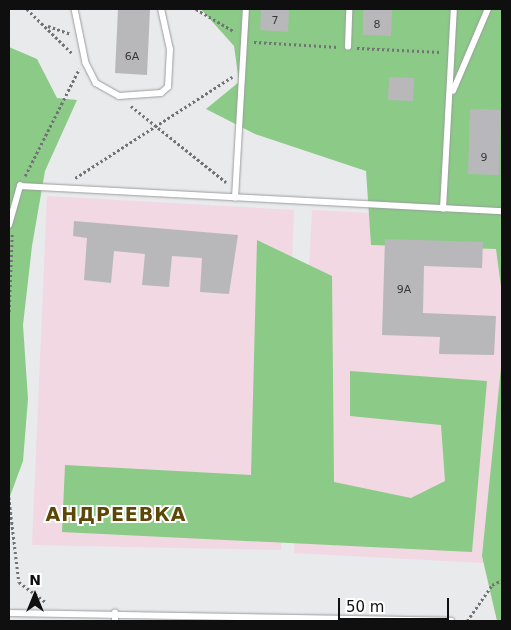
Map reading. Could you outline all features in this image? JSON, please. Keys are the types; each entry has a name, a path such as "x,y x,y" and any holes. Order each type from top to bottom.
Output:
{"lane":[{"path":"75,9 84,63 96,83 119,96 161,93 168,87 170,50 161,9"},
{"path":"235,198 246,9"},
{"path":"348,47 349,9"},
{"path":"443,209 454,9"},
{"path":"450,97 488,9"},
{"path":"10,225 20,186 502,211"},
{"path":"9,613 115,613 451,621"},
{"path":"115,613 115,621"}],"path":[{"path":"20,186 84,63 27,9"},
{"path":"196,9 244,42 453,53"},
{"path":"47,26 80,35"},
{"path":"61,187 243,70"},
{"path":"119,96 235,190"},
{"path":"9,312 10,225"},
{"path":"9,497 19,582 61,613"},
{"path":"467,621 492,585 502,580"}],"shaded area":[{"path":"47,196 294,210 281,550 32,545"},
{"path":"312,210 502,220 502,564 294,553"}],"green space":[{"path":"201,9 502,9 502,294 496,249 371,245 366,171 255,134 206,109 239,82 234,46"},
{"path":"9,47 37,59 57,98 77,100 45,171 32,246 23,325 28,399 23,461 9,499"},
{"path":"257,240 332,276 334,482 411,498 445,481 441,425 350,416 350,371 487,381 472,552 62,532 65,465 251,475"},
{"path":"502,358 502,621 497,621 482,556"}],"building":[{"path":"118,9 150,9 147,75 115,73"},
{"path":"261,9 289,9 288,32 260,30"},
{"path":"363,9 392,9 391,36 363,35"},
{"path":"389,77 414,78 413,101 388,100"},
{"path":"470,109 501,110 499,175 468,174"},
{"path":"74,221 238,235 229,294 200,292 202,258 172,256 169,287 142,285 145,254 114,251 111,283 84,280 87,238 73,236"},
{"path":"385,239 483,242 482,268 424,266 423,313 496,316 494,355 439,354 440,337 382,335"}],"district":[{"name":"АНДРЕЕВКА","path":"116,515"}]}
